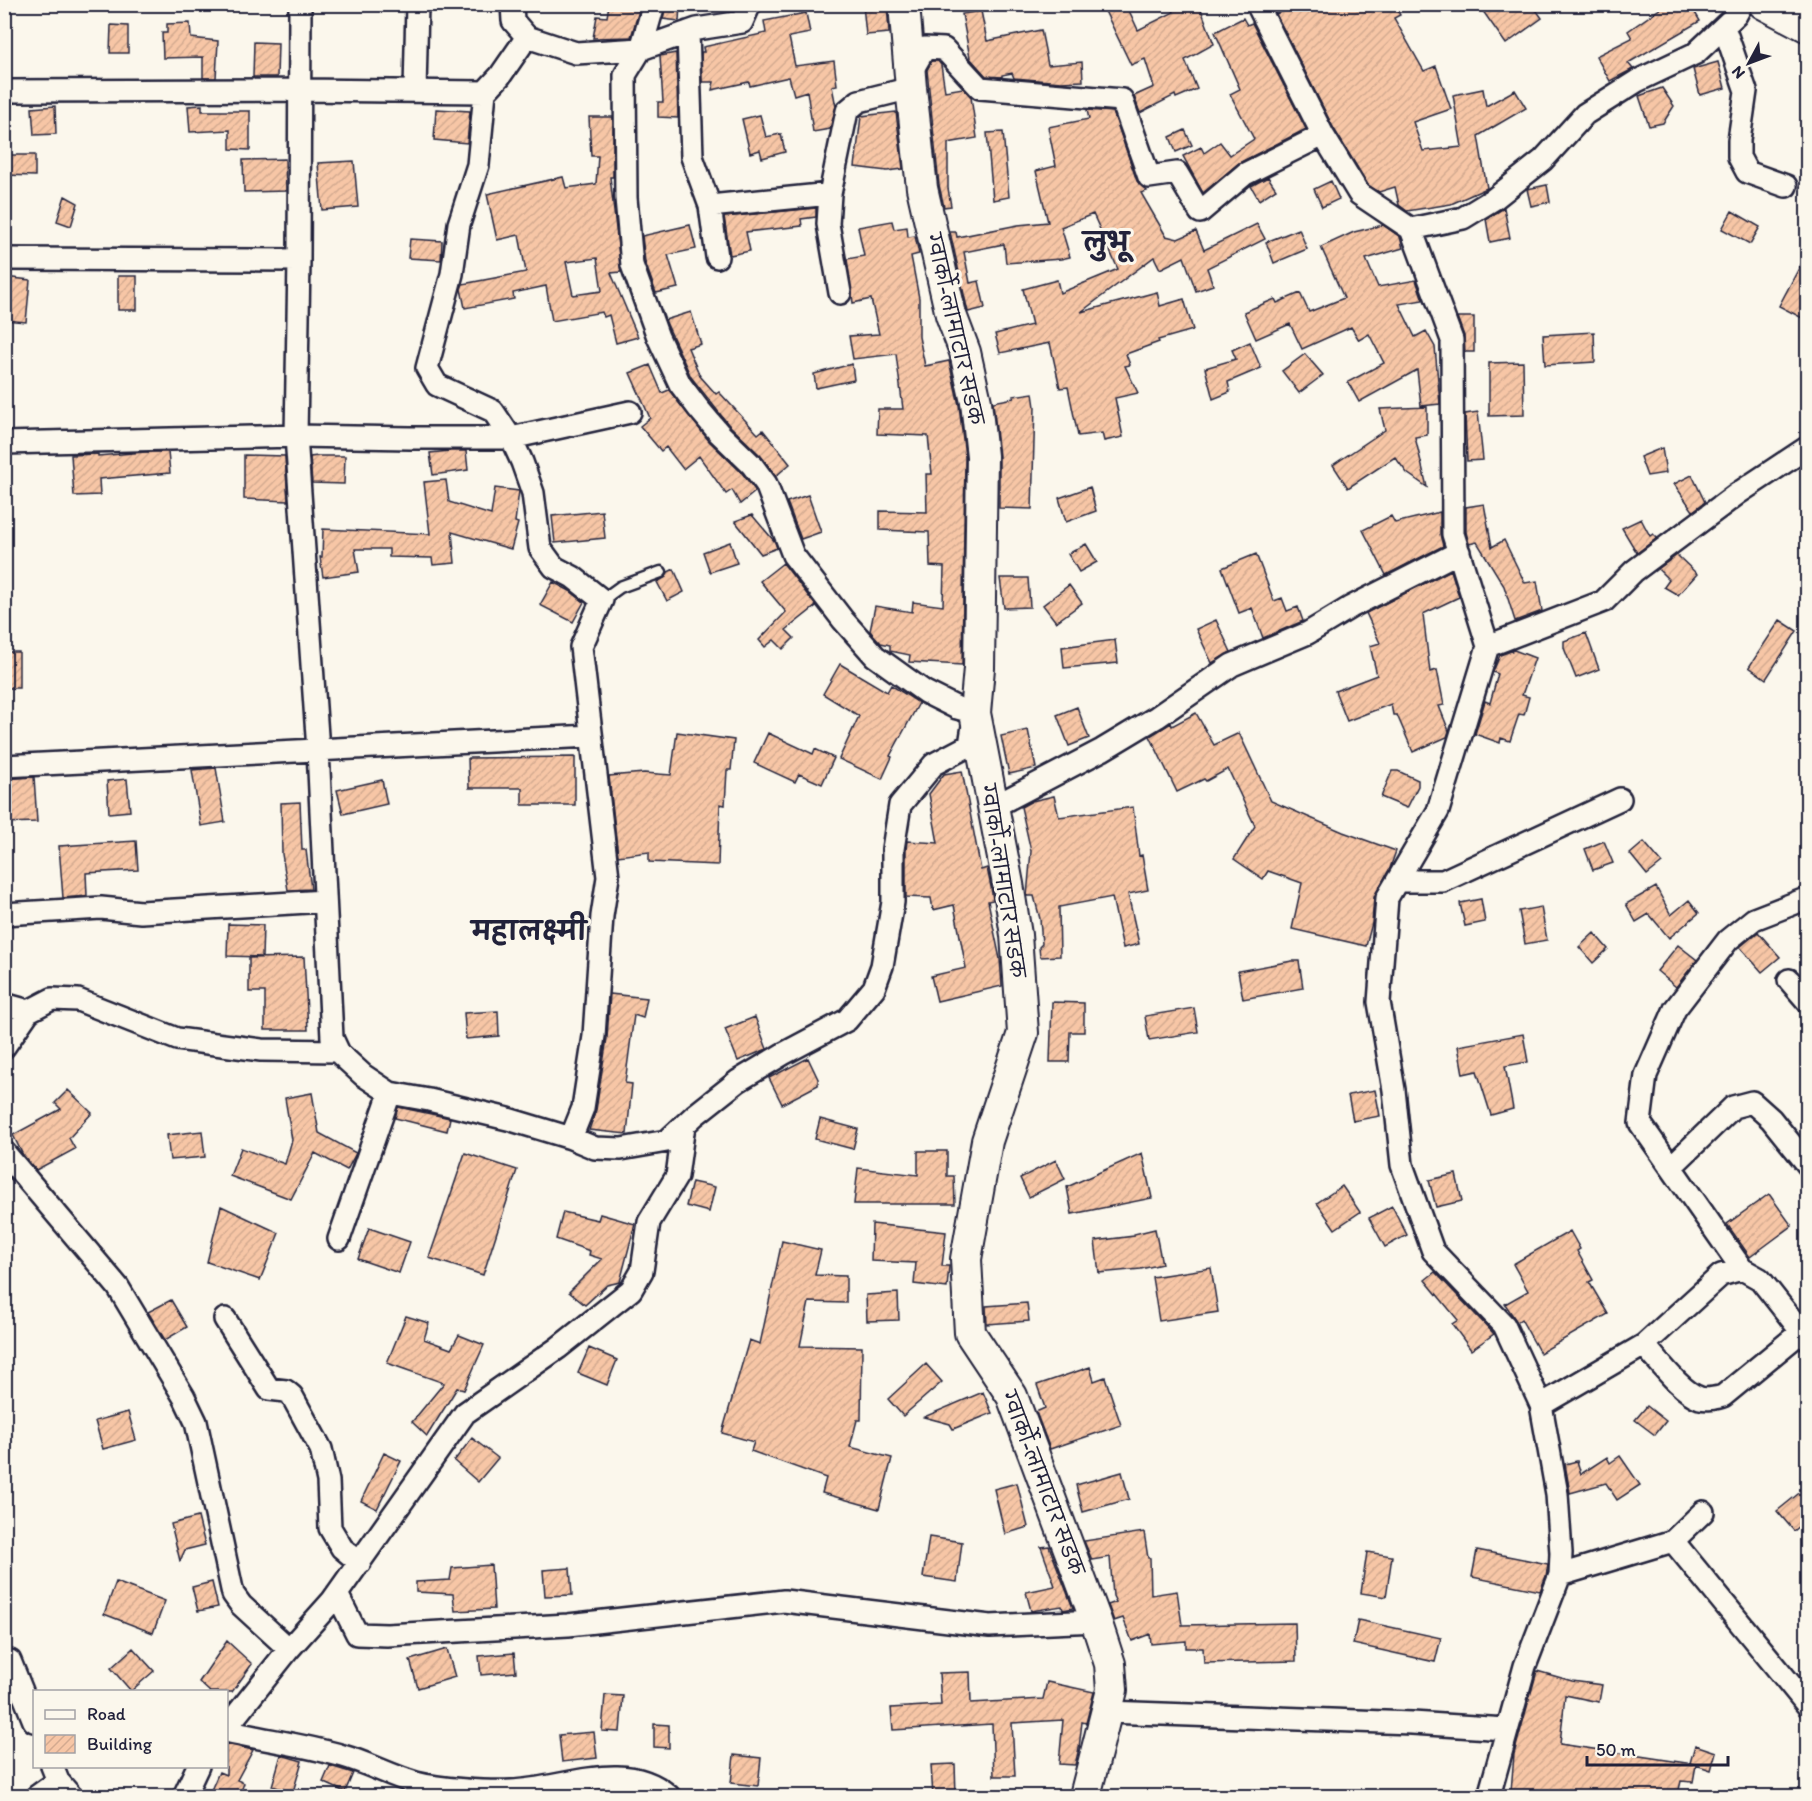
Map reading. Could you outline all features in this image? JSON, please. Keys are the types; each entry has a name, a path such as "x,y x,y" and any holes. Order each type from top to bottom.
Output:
{"main road":[{"name":"ग्वार्को-लामाटार सडक","path":"904,4 910,88 922,188 951,315 965,352 976,402 982,456 979,668 975,713 1016,935 1023,1033 987,1141 966,1259 970,1334 1012,1396 1110,1664 1112,1690 1085,1797"},
{"path":"1764,4 1808,27"}],"street":[{"path":"300,4 296,436 318,750 332,1038 338,1050 363,1075 390,1093 508,1119 571,1138 595,1148 621,1149 668,1141 738,1081 847,1020 874,988 882,966 893,902 893,849 900,805 934,764 970,745 975,713 957,708 925,692 875,656 843,620 793,555 766,484 752,465 719,433 680,384 658,337 632,265 626,198 625,75 641,49 654,4"},
{"path":"415,91 417,4"},
{"path":"512,4 513,21 527,37 576,53 641,49 688,32 742,22 750,4"},
{"path":"1257,4 1323,135 1359,194 1411,229 1452,340 1453,534 1488,646 1438,811 1387,898 1379,1002 1394,1090 1402,1165 1433,1251 1504,1325 1541,1405 1557,1494 1561,1553 1560,1575 1525,1666 1489,1797"},
{"path":"1411,229 1463,218 1494,199 1543,160 1585,114 1637,81 1696,53 1736,15 1742,4"},
{"path":"1724,27 1746,91 1738,140 1739,157 1747,172 1786,186"},
{"path":"688,32 692,158 710,206 717,256"},
{"path":"4,91 300,90 469,94 484,92 500,76 527,37"},
{"path":"840,293 828,224 830,194 847,111 859,101 910,88 914,67 925,48 944,49 980,88 1122,100 1149,177 1177,173 1200,212 1245,174 1323,135"},
{"path":"484,92 478,165 459,224 452,274 427,368 437,386 493,411 511,438 533,494 540,548 554,567 573,577 602,600 581,647 608,877 602,916 594,1036 584,1108 571,1138"},
{"path":"710,206 830,194"},
{"path":"4,259 299,260"},
{"path":"4,443 296,436 511,438 630,411"},
{"path":"1488,646 1604,601 1634,571 1737,494 1808,447"},
{"path":"993,807 1102,750 1157,717 1232,665 1308,633 1351,607 1459,552"},
{"path":"4,766 591,736"},
{"path":"1398,881 1443,881 1620,799"},
{"path":"1644,1345 1688,1392 1701,1398 1712,1399 1723,1396 1804,1336 1760,1279 1742,1269 1640,1123 1646,1075 1675,1009 1728,940 1754,919 1808,898"},
{"path":"4,914 101,908 141,912 326,901"},
{"path":"1790,980 1808,1002"},
{"path":"4,1047 29,1011 52,999 78,1000 177,1039 261,1050 338,1050"},
{"path":"4,1005 29,1011"},
{"path":"339,1239 390,1093"},
{"path":"1671,1167 1733,1107 1752,1102 1771,1119 1808,1165"},
{"path":"228,1727 289,1649 337,1594 465,1413 558,1348 631,1290 642,1271 649,1222 677,1176 684,1125"},
{"path":"4,1152 118,1287 184,1397 196,1422 233,1594 241,1605 289,1649"},
{"path":"1541,1405 1644,1345 1721,1275 1742,1269"},
{"path":"225,1318 269,1389 286,1390 292,1396 321,1449 328,1481 330,1528 342,1548 360,1563"},
{"path":"1560,1575 1673,1541 1703,1512"},
{"path":"1673,1541 1808,1706"},
{"path":"337,1594 357,1635 568,1625 784,1601 990,1626 1096,1621"},
{"path":"10,1661 33,1718"},
{"path":"1107,1712 1412,1723 1506,1729"},
{"path":"228,1730 344,1756 412,1790 437,1787 512,1791 584,1779 630,1777 659,1787 669,1797"},
{"path":"184,1797 198,1768"},
{"path":"37,1797 60,1781"}],"lane":[{"path":"602,600 620,587 661,572"}],"building":[{"path":"609,4 641,4 631,37 593,38 597,16 607,17"},
{"path":"666,4 680,4 679,21 663,19"},
{"path":"887,4 889,33 866,35 863,5"},
{"path":"1117,4 1126,4 1138,30 1174,12 1170,4 1199,4 1214,44 1185,60 1197,89 1176,98 1175,95 1140,113 1134,96 1154,87 1145,59 1131,65 1105,11"},
{"path":"1300,4 1394,4 1400,15 1394,18 1424,71 1436,66 1451,109 1413,122 1423,151 1462,147 1453,95 1483,89 1486,106 1515,90 1526,108 1478,136 1487,188 1451,204 1407,211 1399,205 1395,187 1379,192 1368,185 1334,129 1276,14"},
{"path":"1478,4 1532,4 1542,18 1506,44"},
{"path":"1667,4 1690,4 1700,21 1628,63 1633,69 1610,81 1596,56 1632,38 1628,31"},
{"path":"981,11 987,41 1041,30 1048,65 1082,62 1083,81 1061,82 1014,78 1012,73 1002,75 1002,77 986,76 970,58 962,14"},
{"path":"806,13 810,33 789,37 795,66 834,61 837,85 832,86 836,107 830,129 813,132 807,91 794,95 789,77 750,86 749,82 712,90 714,82 702,82 701,52 704,52 703,47 766,33 764,21"},
{"path":"1243,18 1247,25 1252,23 1306,129 1239,163 1203,193 1183,156 1201,147 1204,153 1220,142 1230,155 1254,139 1230,94 1240,89 1215,32"},
{"path":"190,23 191,38 218,41 216,78 203,78 203,57 163,58 162,33 167,33 167,24"},
{"path":"111,25 128,26 128,53 110,53"},
{"path":"254,42 278,43 277,77 253,77"},
{"path":"676,53 678,118 658,117 658,102 663,102 660,56"},
{"path":"932,61 938,61 941,65 945,91 963,88 971,97 977,138 948,143 948,188 951,206 944,207 939,185 927,70"},
{"path":"1718,62 1725,88 1700,95 1693,69"},
{"path":"1662,88 1674,106 1663,123 1649,126 1639,96"},
{"path":"202,105 202,111 250,111 250,150 230,149 230,130 190,132 188,106"},
{"path":"55,106 56,134 34,135 32,108"},
{"path":"436,109 470,111 467,143 434,140"},
{"path":"1087,110 1113,112 1137,181 1147,191 1141,193 1166,236 1178,239 1196,231 1204,250 1257,224 1265,239 1207,268 1213,285 1196,291 1184,257 1160,269 1154,257 1081,312 1157,292 1160,306 1184,299 1193,330 1158,340 1159,342 1126,354 1130,365 1125,366 1138,393 1115,398 1123,437 1104,441 1102,433 1078,436 1068,387 1060,388 1050,343 1000,353 995,334 1032,325 1023,289 1057,280 1060,293 1118,269 1093,214 1061,227 1070,257 1006,263 1004,244 964,252 970,283 979,281 985,308 968,312 950,232 956,232 957,237 1018,225 1048,222 1036,171 1056,166 1048,127 1089,119"},
{"path":"896,112 903,169 887,171 855,167 861,116"},
{"path":"760,115 766,137 781,134 785,152 762,158 760,150 750,153 742,119"},
{"path":"589,117 613,117 613,177 610,177 621,272 611,273 638,337 616,343 609,315 604,317 602,312 552,321 546,286 513,293 514,299 465,308 461,289 463,284 526,272 519,235 497,240 487,194 563,177 566,188 596,184 598,156 591,156","holes":["597,258 602,291 573,295 566,262"]},
{"path":"1185,130 1192,145 1176,152 1170,137"},
{"path":"1003,132 1009,197 993,200 987,133"},
{"path":"4,155 35,155 35,176 4,175"},
{"path":"285,159 286,191 244,192 243,160"},
{"path":"354,161 358,207 322,210 318,163"},
{"path":"1268,177 1276,189 1259,200 1251,186"},
{"path":"1331,181 1339,199 1322,207 1314,189"},
{"path":"1547,185 1550,202 1531,206 1527,189"},
{"path":"65,196 78,203 71,226 57,221"},
{"path":"816,208 816,217 801,219 802,226 746,232 750,251 730,255 724,217"},
{"path":"1504,208 1510,238 1490,242 1486,219"},
{"path":"1732,211 1760,227 1750,244 1722,229"},
{"path":"892,221 894,229 907,227 908,237 915,236 919,254 911,256 919,298 919,337 925,366 949,361 959,405 965,457 962,665 909,662 910,655 890,651 890,645 881,643 870,631 875,606 912,612 913,602 943,606 944,567 930,566 929,532 880,530 880,511 927,512 926,474 932,474 928,436 877,434 878,409 903,409 896,354 853,359 849,336 879,334 871,299 853,303 847,259 864,256 858,227"},
{"path":"690,225 696,249 668,255 678,288 656,293 645,262 642,236"},
{"path":"1383,225 1400,237 1403,248 1366,259 1378,287 1416,280 1423,300 1399,304 1415,337 1426,331 1435,347 1440,404 1421,406 1417,370 1359,402 1348,382 1384,363 1369,334 1359,340 1351,327 1302,349 1290,324 1256,339 1244,312 1275,299 1277,303 1300,293 1309,312 1344,298 1321,247 1354,232"},
{"path":"1299,229 1307,249 1274,263 1266,242"},
{"path":"410,239 442,241 441,260 408,258"},
{"path":"1808,251 1808,321 1779,306"},
{"path":"118,276 137,276 137,310 118,310"},
{"path":"4,277 30,280 26,322 4,320"},
{"path":"691,312 701,344 688,348 700,376 716,394 719,392 758,434 763,430 790,464 776,476 761,456 728,424 691,377 665,320"},
{"path":"1457,317 1474,317 1474,352 1465,352 1464,336"},
{"path":"1594,332 1595,362 1545,365 1543,335"},
{"path":"1250,342 1261,368 1228,382 1230,392 1213,399 1205,368 1236,359 1232,350"},
{"path":"1305,354 1323,375 1299,393 1282,371"},
{"path":"1523,362 1524,415 1489,416 1489,363"},
{"path":"852,364 854,380 816,388 814,374"},
{"path":"650,365 662,393 669,390 709,441 742,473 755,490 740,504 732,490 726,494 699,456 683,469 666,447 661,451 640,426 650,418 630,373"},
{"path":"1033,393 1035,407 1032,509 999,508 999,456 993,402"},
{"path":"1427,407 1427,435 1415,437 1427,487 1407,473 1395,457 1348,488 1333,465 1385,430 1380,409"},
{"path":"1478,412 1483,460 1467,461 1465,414"},
{"path":"1662,448 1666,473 1647,476 1640,457"},
{"path":"466,451 468,470 433,475 430,453"},
{"path":"168,452 170,473 99,479 100,495 74,496 71,455 98,454 98,456"},
{"path":"244,455 285,456 288,501 244,499"},
{"path":"345,456 344,484 312,483 310,457"},
{"path":"1692,475 1705,502 1693,511 1674,484"},
{"path":"446,480 449,502 491,515 495,488 519,491 515,522 518,523 511,549 452,532 455,563 433,565 432,558 389,557 389,549 355,549 359,572 323,577 320,557 322,557 323,529 430,534 424,482"},
{"path":"1090,487 1096,511 1066,522 1059,498"},
{"path":"808,495 821,532 801,539 787,502"},
{"path":"1484,504 1492,547 1504,540 1525,583 1537,581 1542,611 1515,621 1504,586 1477,542 1469,544 1466,532 1466,507"},
{"path":"602,511 605,538 555,543 552,516"},
{"path":"1440,512 1440,534 1443,546 1386,575 1363,530 1391,516 1395,523"},
{"path":"752,515 775,542 777,548 761,554 735,521"},
{"path":"1641,519 1650,536 1653,534 1657,538 1637,553 1622,528"},
{"path":"730,542 737,563 710,572 703,552"},
{"path":"1086,544 1097,562 1079,572 1068,554"},
{"path":"1256,554 1274,601 1282,598 1287,611 1298,607 1303,621 1263,638 1252,608 1239,613 1222,568"},
{"path":"1677,555 1697,574 1678,595 1664,587 1669,580 1658,569"},
{"path":"783,563 816,606 786,630 794,638 783,649 774,640 765,647 759,640 786,612 760,581"},
{"path":"674,569 684,592 667,601 657,582"},
{"path":"1451,570 1459,597 1423,614 1430,672 1437,670 1444,705 1439,706 1449,731 1447,737 1413,752 1397,715 1393,715 1391,704 1347,721 1335,691 1377,675 1370,646 1380,643 1366,613"},
{"path":"1000,578 1028,578 1030,607 1004,608"},
{"path":"553,582 584,602 573,622 540,605"},
{"path":"1069,585 1082,603 1056,622 1043,605"},
{"path":"1216,620 1231,652 1212,663 1196,629"},
{"path":"1780,620 1797,631 1766,679 1749,667"},
{"path":"1586,633 1599,669 1576,678 1564,648 1564,641"},
{"path":"1115,640 1118,663 1064,668 1062,647"},
{"path":"1514,650 1535,658 1522,695 1529,697 1524,715 1519,714 1510,741 1501,738 1500,743 1475,734 1485,701 1490,703 1498,674 1493,672 1500,655"},
{"path":"4,652 19,652 19,688 4,688"},
{"path":"840,664 887,692 891,685 919,703 890,756 892,757 882,779 839,759 859,716 823,694"},
{"path":"1077,707 1089,738 1069,746 1057,715"},
{"path":"1196,713 1214,745 1239,733 1271,801 1343,832 1396,851 1390,868 1374,897 1372,923 1366,946 1292,929 1302,883 1268,871 1263,879 1234,859 1255,826 1228,769 1206,781 1204,779 1177,792 1150,736 1171,723 1172,726"},
{"path":"1028,730 1036,768 1009,774 1001,736"},
{"path":"677,732 734,740 731,770 727,770 725,805 720,804 718,865 649,862 649,852 618,856 609,776 644,773 671,775"},
{"path":"768,733 813,754 815,749 834,758 822,784 799,774 795,782 754,763"},
{"path":"575,757 575,805 522,805 522,788 469,788 468,758"},
{"path":"216,768 225,822 201,826 192,770"},
{"path":"962,771 981,870 987,868 991,887 993,900 988,901 1000,959 1002,986 937,1001 931,976 966,968 954,905 933,910 931,898 906,897 906,850 907,841 938,843 929,794 944,774"},
{"path":"1392,771 1398,771 1418,780 1418,786 1407,808 1381,797"},
{"path":"34,777 37,822 4,823 4,779"},
{"path":"127,779 130,811 109,813 107,781"},
{"path":"382,780 387,804 343,814 337,790"},
{"path":"1054,796 1059,817 1133,807 1139,856 1142,855 1148,890 1128,894 1139,944 1123,948 1112,897 1059,907 1060,956 1040,957 1039,947 1042,944 1040,919 1034,896 1027,896 1031,851 1021,807 1032,801"},
{"path":"300,802 302,850 306,850 311,889 288,890 282,854 281,803"},
{"path":"136,841 138,870 86,873 87,896 63,898 59,846"},
{"path":"1604,841 1613,863 1593,870 1585,849"},
{"path":"1644,842 1662,863 1647,875 1630,854"},
{"path":"1656,887 1671,915 1689,900 1699,913 1669,938 1649,914 1636,922 1626,904"},
{"path":"1481,899 1485,922 1465,926 1460,903"},
{"path":"1541,907 1547,940 1525,944 1519,911"},
{"path":"228,924 263,925 262,957 227,956"},
{"path":"1758,932 1780,957 1762,972 1740,947"},
{"path":"1594,933 1608,949 1593,963 1579,947"},
{"path":"1678,945 1697,960 1676,987 1657,971"},
{"path":"304,957 308,1030 265,1030 265,992 249,992 249,958"},
{"path":"1299,961 1303,988 1243,999 1238,971"},
{"path":"610,994 647,998 643,1018 634,1015 625,1083 632,1084 627,1134 589,1130 596,1110 607,1038"},
{"path":"1052,1002 1084,1003 1084,1032 1070,1032 1069,1062 1050,1062"},
{"path":"1194,1008 1198,1032 1149,1040 1145,1016"},
{"path":"498,1011 499,1036 466,1039 464,1013"},
{"path":"755,1017 767,1049 738,1061 725,1029"},
{"path":"1523,1034 1528,1062 1505,1066 1513,1109 1491,1115 1477,1071 1463,1074 1458,1046"},
{"path":"808,1058 818,1079 818,1085 782,1104 769,1078"},
{"path":"68,1090 92,1113 69,1138 75,1149 36,1170 23,1155 13,1135 61,1109 55,1103"},
{"path":"1375,1090 1380,1116 1353,1121 1348,1095"},
{"path":"312,1093 319,1133 356,1153 347,1170 315,1153 291,1199 230,1176 241,1148 285,1164 292,1140 285,1098"},
{"path":"398,1107 450,1118 447,1131 395,1118"},
{"path":"820,1119 858,1129 853,1149 815,1139"},
{"path":"202,1131 205,1157 170,1160 167,1135"},
{"path":"918,1151 947,1151 947,1176 954,1176 955,1204 854,1204 858,1168 918,1175"},
{"path":"465,1153 517,1170 483,1275 429,1258"},
{"path":"1142,1153 1152,1198 1072,1214 1067,1187"},
{"path":"1056,1160 1065,1179 1029,1197 1020,1178"},
{"path":"1456,1174 1462,1201 1436,1207 1429,1180"},
{"path":"692,1182 715,1187 709,1212 686,1206"},
{"path":"1342,1186 1360,1212 1335,1229 1317,1203"},
{"path":"1769,1194 1792,1226 1750,1257 1727,1224"},
{"path":"221,1206 279,1233 260,1280 207,1262"},
{"path":"1392,1206 1407,1235 1385,1247 1369,1218"},
{"path":"563,1212 598,1220 600,1214 635,1224 620,1282 607,1285 585,1305 569,1292 602,1259 589,1255 590,1251 556,1239"},
{"path":"872,1224 946,1232 942,1266 949,1266 947,1288 914,1284 916,1263 871,1261"},
{"path":"369,1228 410,1242 399,1273 358,1259"},
{"path":"1155,1229 1162,1264 1141,1269 1099,1273 1095,1241 1134,1236 1134,1234"},
{"path":"1570,1231 1580,1249 1577,1251 1593,1280 1589,1282 1608,1314 1540,1353 1521,1319 1517,1322 1505,1304 1528,1291 1513,1264"},
{"path":"782,1241 821,1250 815,1275 846,1276 846,1303 809,1302 800,1346 862,1347 861,1420 857,1420 850,1447 892,1458 879,1509 822,1493 826,1478 751,1451 754,1442 722,1433 749,1340 760,1344"},
{"path":"1211,1268 1218,1312 1159,1321 1152,1277"},
{"path":"1435,1272 1494,1334 1471,1350 1452,1324 1458,1320 1425,1280"},
{"path":"898,1293 899,1320 867,1321 866,1295"},
{"path":"171,1300 187,1327 165,1340 148,1312"},
{"path":"1027,1303 1029,1321 987,1324 986,1306"},
{"path":"406,1316 429,1323 424,1339 451,1349 459,1335 484,1345 464,1390 457,1388 427,1436 412,1422 444,1383 387,1363"},
{"path":"589,1348 617,1360 607,1385 578,1373"},
{"path":"926,1364 942,1382 903,1416 888,1399"},
{"path":"1090,1367 1094,1381 1105,1377 1121,1425 1050,1449 1036,1412 1045,1408 1037,1385"},
{"path":"983,1392 992,1413 953,1429 950,1424 924,1417"},
{"path":"1647,1406 1666,1421 1655,1435 1635,1420"},
{"path":"128,1412 136,1440 103,1449 95,1421"},
{"path":"472,1438 498,1458 478,1482 454,1461"},
{"path":"384,1453 401,1461 377,1509 361,1501"},
{"path":"1620,1456 1640,1485 1617,1500 1606,1483 1570,1493 1565,1464 1577,1461 1581,1474 1607,1457 1610,1463"},
{"path":"1122,1472 1129,1499 1083,1512 1076,1485"},
{"path":"1017,1483 1028,1527 1005,1534 994,1489"},
{"path":"1808,1486 1808,1519 1794,1531 1777,1511"},
{"path":"198,1517 205,1545 185,1550 180,1561 171,1524"},
{"path":"1144,1532 1148,1558 1150,1558 1151,1595 1177,1591 1182,1625 1295,1623 1296,1661 1204,1663 1203,1648 1186,1648 1186,1641 1151,1644 1150,1634 1132,1641 1123,1618 1114,1621 1108,1605 1116,1602 1113,1596 1110,1557 1092,1560 1084,1541"},
{"path":"929,1537 962,1542 957,1582 923,1577"},
{"path":"1049,1546 1073,1608 1063,1610 1062,1606 1031,1611 1026,1592 1055,1586 1041,1547"},
{"path":"1477,1550 1548,1564 1540,1591 1472,1577"},
{"path":"1367,1552 1392,1556 1386,1597 1361,1593"},
{"path":"491,1565 494,1609 455,1611 453,1594 416,1592 416,1582 450,1580 452,1568"},
{"path":"570,1568 572,1595 545,1596 543,1570"},
{"path":"116,1582 165,1601 153,1633 104,1614"},
{"path":"212,1582 218,1607 198,1611 192,1587"},
{"path":"1358,1620 1441,1638 1435,1662 1353,1644"},
{"path":"227,1641 252,1664 232,1692 208,1690 199,1682"},
{"path":"133,1648 154,1671 130,1690 111,1668"},
{"path":"447,1649 455,1677 418,1688 410,1660"},
{"path":"514,1653 516,1672 481,1675 479,1656"},
{"path":"1537,1671 1572,1681 1602,1685 1599,1702 1565,1695 1560,1744 1693,1764 1690,1763 1695,1745 1716,1752 1711,1770 1696,1765 1693,1782 1681,1781 1678,1794 1670,1792 1669,1797 1637,1794 1636,1797 1540,1797 1511,1792 1514,1754"},
{"path":"970,1672 971,1703 1043,1699 1047,1682 1094,1692 1086,1723 1082,1722 1075,1765 1059,1764 1063,1720 1012,1723 1015,1776 994,1776 992,1724 893,1730 891,1708 941,1705 939,1673"},
{"path":"605,1695 623,1696 620,1732 602,1731"},
{"path":"654,1724 669,1725 669,1748 654,1747"},
{"path":"594,1732 597,1758 562,1762 559,1735"},
{"path":"228,1744 253,1750 237,1780 244,1783 239,1797 208,1797 219,1772 226,1775"},
{"path":"281,1755 302,1761 293,1792 272,1786"},
{"path":"734,1755 761,1758 758,1786 731,1783"},
{"path":"955,1764 956,1796 933,1797 931,1765"},
{"path":"330,1766 353,1773 345,1792 323,1782"}],"district":[{"name":"लुभू","path":"1106,242"},
{"name":"महालक्ष्मी","path":"529,931"}]}
